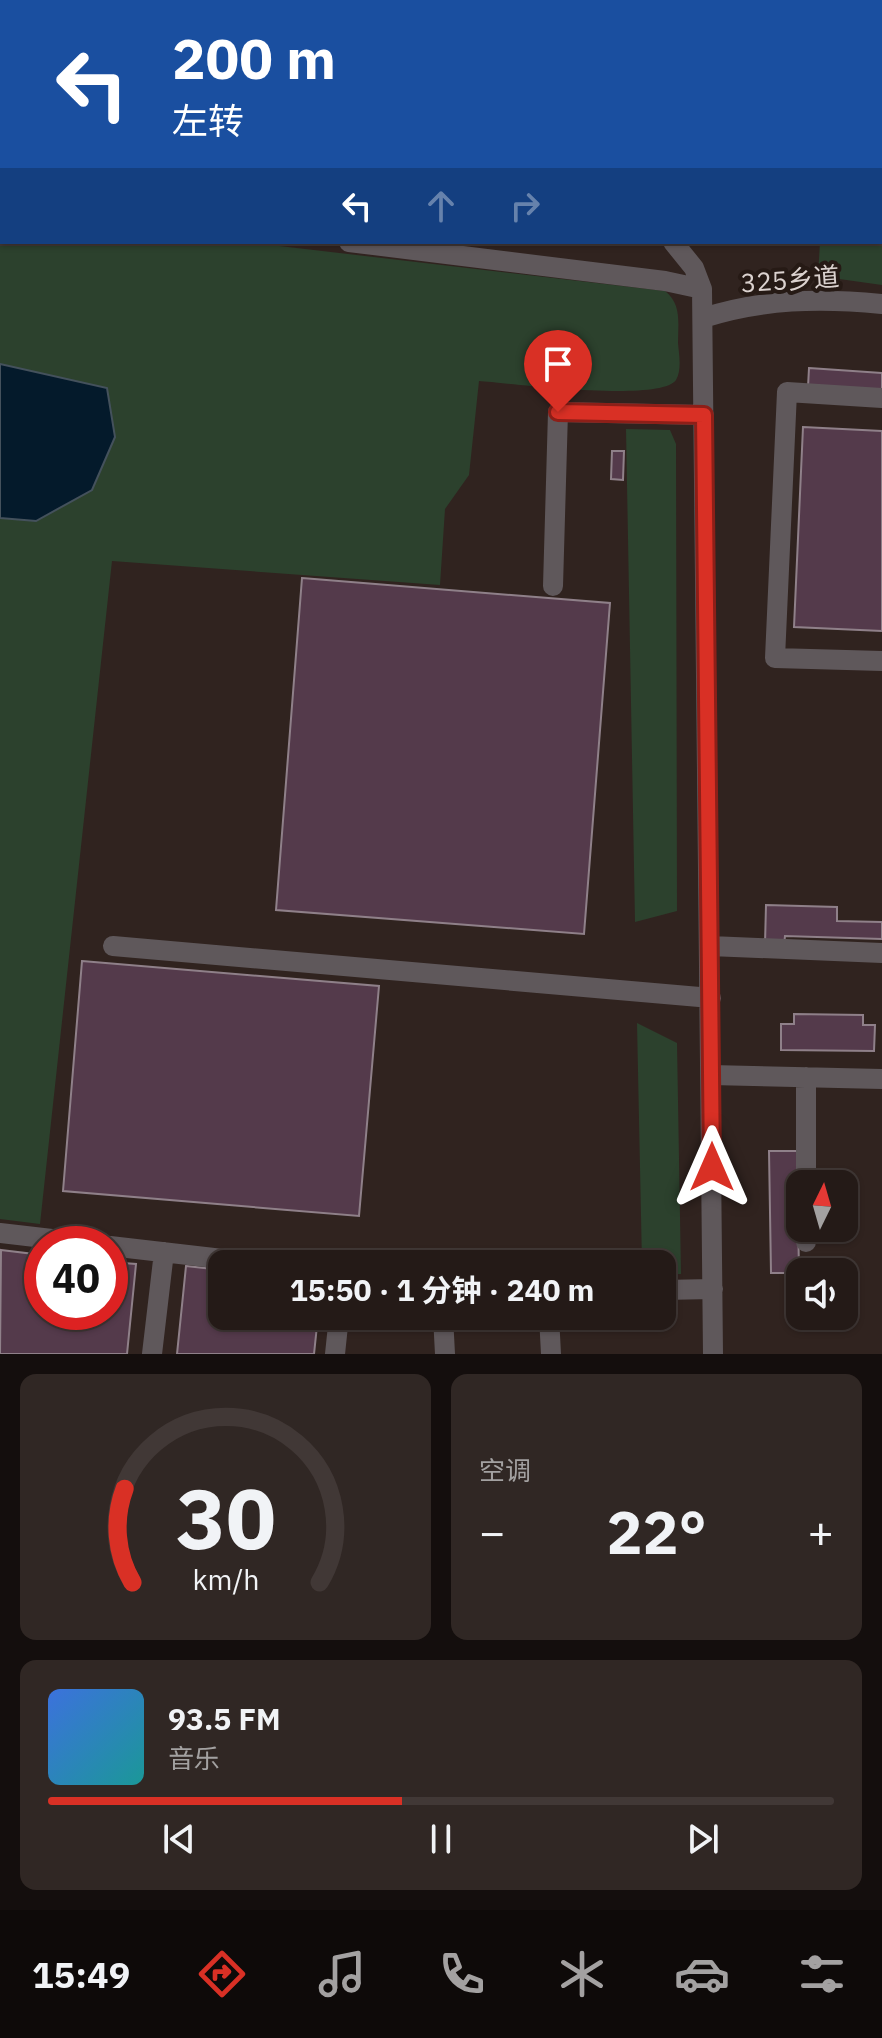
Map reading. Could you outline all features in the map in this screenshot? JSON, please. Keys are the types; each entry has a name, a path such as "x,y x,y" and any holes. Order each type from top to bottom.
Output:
{"street":[{"path":"365,244 665,281 702,289"},
{"path":"675,244 694,268 702,289 713,1354"},
{"name":"325乡道","path":"703,318 756,303 830,299 882,304"},
{"path":"882,398 787,392 775,658 882,661"},
{"path":"553,586 558,412 704,415"},
{"path":"113,946 711,998"},
{"path":"710,946 882,953"},
{"path":"711,1075 882,1079"},
{"path":"806,1077 806,1170"},
{"path":"0,1233 24,1236"},
{"path":"128,1248 208,1257"},
{"path":"152,1354 164,1252"},
{"path":"676,1290 713,1289"},
{"path":"335,1354 338,1330"},
{"path":"444,1330 445,1354"},
{"path":"550,1330 551,1354"}],"green space":[{"path":"0,244 262,244 665,291 677,308 680,362 676,380 664,387 615,391 479,381 469,475 445,509 440,585 112,561 40,1224 0,1219"},
{"path":"820,244 882,244 882,285 818,276"},
{"path":"626,429 670,430 676,444 677,911 635,922"},
{"path":"637,1023 677,1043 681,1274 676,1274 676,1250 642,1250"}],"water":[{"path":"0,364 107,388 115,437 92,490 36,521 0,518"}],"building":[{"path":"809,368 882,373 882,392 808,387"},
{"path":"803,427 882,431 882,631 794,627"},
{"path":"612,451 624,451 623,480 611,479"},
{"path":"302,578 610,603 584,934 276,910"},
{"path":"766,905 837,907 837,921 882,922 882,939 785,936 784,945 765,944"},
{"path":"82,961 379,986 359,1216 63,1191"},
{"path":"794,1014 863,1015 863,1025 875,1025 874,1051 781,1050 781,1024 794,1024"},
{"path":"769,1151 797,1151 797,1170 786,1170 786,1242 798,1242 799,1258 786,1258 786,1273 771,1273"},
{"path":"1,1250 24,1253 24,1330 128,1330 128,1263 136,1264 127,1354 0,1354"},
{"path":"186,1266 208,1268 208,1330 317,1330 314,1354 177,1354"}],"route":[{"path":"558,412 704,415 712,1167"}]}
